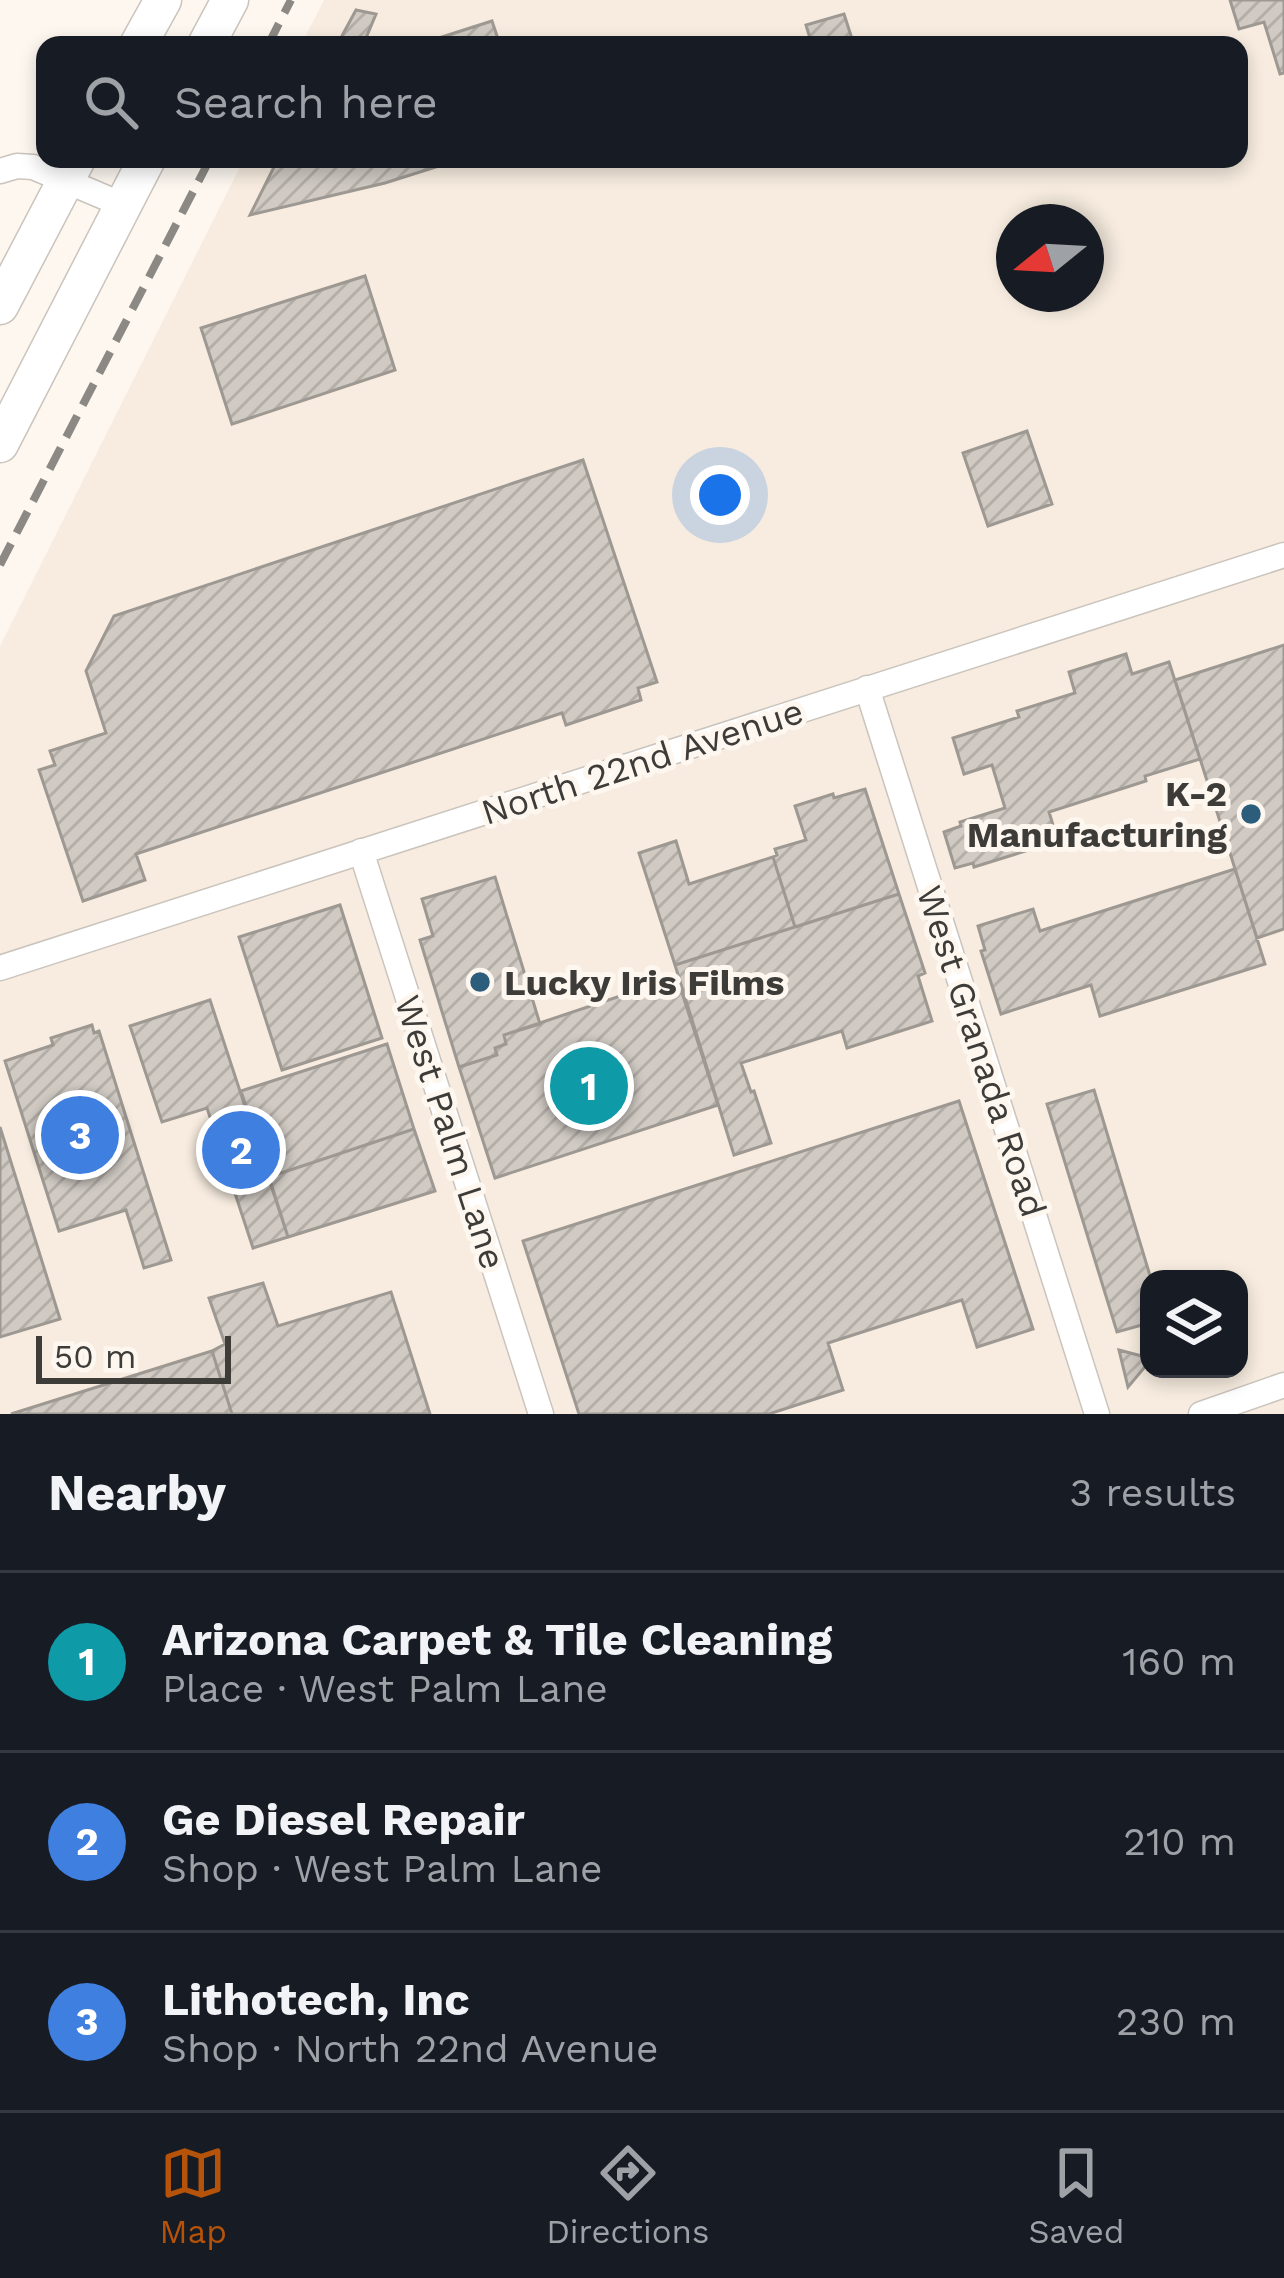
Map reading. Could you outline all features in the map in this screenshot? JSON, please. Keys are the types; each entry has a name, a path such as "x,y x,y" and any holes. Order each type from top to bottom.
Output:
{"main road":[{"path":"143,36 163,0"},
{"path":"211,36 230,0"},
{"path":"0,444 142,168"},
{"path":"0,306 71,170"}],"street":[{"path":"0,171 36,167"},
{"path":"71,170 123,206"},
{"name":"North 22nd Avenue","path":"0,968 1284,555"},
{"name":"West Granada Road","path":"867,688 1097,1414"},
{"name":"West Palm Lane","path":"361,851 541,1414"},
{"path":"1201,1414 1284,1385"}],"shaded area":[{"path":"324,0 1284,0 1284,1414 0,1414 0,646 239,168 1248,168 1248,36 306,36"}],"building":[{"path":"1230,0 1284,0 1284,73 1280,74 1264,22 1239,29"},
{"path":"356,10 376,14 367,36 342,36"},
{"path":"844,14 851,36 809,36 806,25"},
{"path":"492,21 497,36 445,36"},
{"path":"274,168 432,168 385,183 250,215"},
{"path":"365,276 395,370 232,424 201,328"},
{"path":"1027,431 1052,504 988,526 963,453"},
{"path":"583,460 657,682 638,688 641,700 566,725 562,713 136,854 145,880 83,901 39,770 55,765 50,751 106,733 86,671 114,616"},
{"name":"K-2 Manufacturing","path":"1284,645 1284,929 1257,938 1175,680"},
{"path":"1126,654 1132,674 1169,662 1200,759 1049,812 1058,841 974,867 973,863 955,868 944,832 1005,808 992,765 964,774 953,738 1075,693 1069,672"},
{"path":"865,789 899,894 795,927 773,857 775,849 806,840 795,806"},
{"path":"676,841 689,884 773,857 795,927 675,965 639,853"},
{"path":"1235,869 1265,964 1100,1016 1091,985 1001,1014 978,926 1033,909 1040,931"},
{"name":"Lucky Iris Films","path":"495,877 540,1024 504,1035 506,1044 495,1048 497,1055 459,1067 420,940 433,936 422,899"},
{"path":"899,894 925,973 918,976 932,1021 847,1048 842,1031 741,1063 771,1143 734,1155 675,965"},
{"path":"340,905 382,1038 282,1070 239,937"},
{"path":"677,977 718,1105 495,1178 459,1067 497,1055 495,1048 506,1044 504,1035"},
{"path":"210,1000 288,1237 253,1248 207,1108 162,1122 130,1026"},
{"path":"92,1025 94,1033 99,1031 171,1260 144,1268 126,1210 59,1231 5,1061 53,1045 51,1038"},
{"path":"387,1044 414,1129 269,1177 241,1091"},
{"path":"1094,1090 1148,1270 1140,1270 1140,1326 1117,1332 1047,1104"},
{"path":"959,1101 1033,1329 977,1347 962,1300 828,1343 843,1390 769,1414 579,1414 523,1241"},
{"path":"0,1127 60,1319 0,1337"},
{"path":"414,1129 435,1191 288,1237 269,1177"},
{"path":"263,1283 278,1326 391,1292 430,1414 232,1414 212,1351 225,1344 209,1298"},
{"path":"1119,1350 1140,1356 1140,1373 1128,1387"},
{"path":"212,1351 232,1414 11,1414"}],"railway":[{"path":"273,36 291,0"},
{"path":"0,565 205,168"}],"place":[{"name":"K-2 Manufacturing","path":"1251,814"},
{"name":"Lucky Iris Films","path":"480,982"},
{"name":"Arizona Carpet & Tile Cleaning","path":"589,1086"},
{"name":"Lithotech, Inc","path":"80,1135"},
{"name":"Ge Diesel Repair","path":"241,1150"}]}
